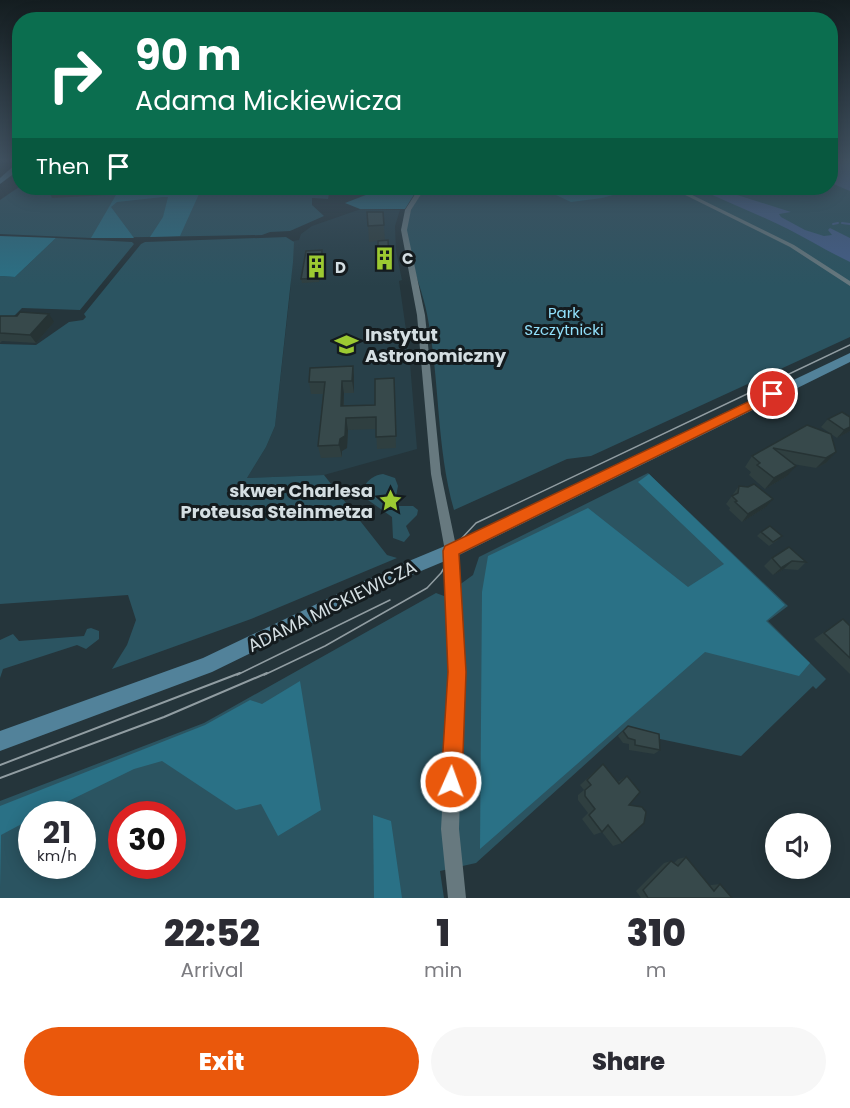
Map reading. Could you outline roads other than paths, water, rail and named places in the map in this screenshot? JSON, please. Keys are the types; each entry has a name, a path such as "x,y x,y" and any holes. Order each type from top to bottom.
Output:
{"main road":[{"name":"ADAMA MICKIEWICZA","path":"0,741 206,666 403,571 451,551 850,357"}],"street":[{"path":"414,203 405,218 404,238 421,315 436,474 451,551 457,672 450,829 457,898"},
{"path":"704,203 792,246 850,284"}],"waterway":[{"path":"833,224 838,223"},
{"path":"842,223 850,224"}],"tram line":[{"path":"264,675 325,646 427,588 441,573 462,538 476,523 850,345"},
{"path":"237,675 390,600"},
{"path":"0,765 240,673"},
{"path":"0,778 164,717 267,673"}],"place":[{"name":"C","path":"384,258"},
{"name":"D","path":"317,267"},
{"name":"Instytut Astronomiczny","path":"347,344"},
{"name":"skwer Charlesa Proteusa Steinmetza","path":"391,500"}],"park label":[{"name":"Park Szczytnicki","path":"564,320"}]}
